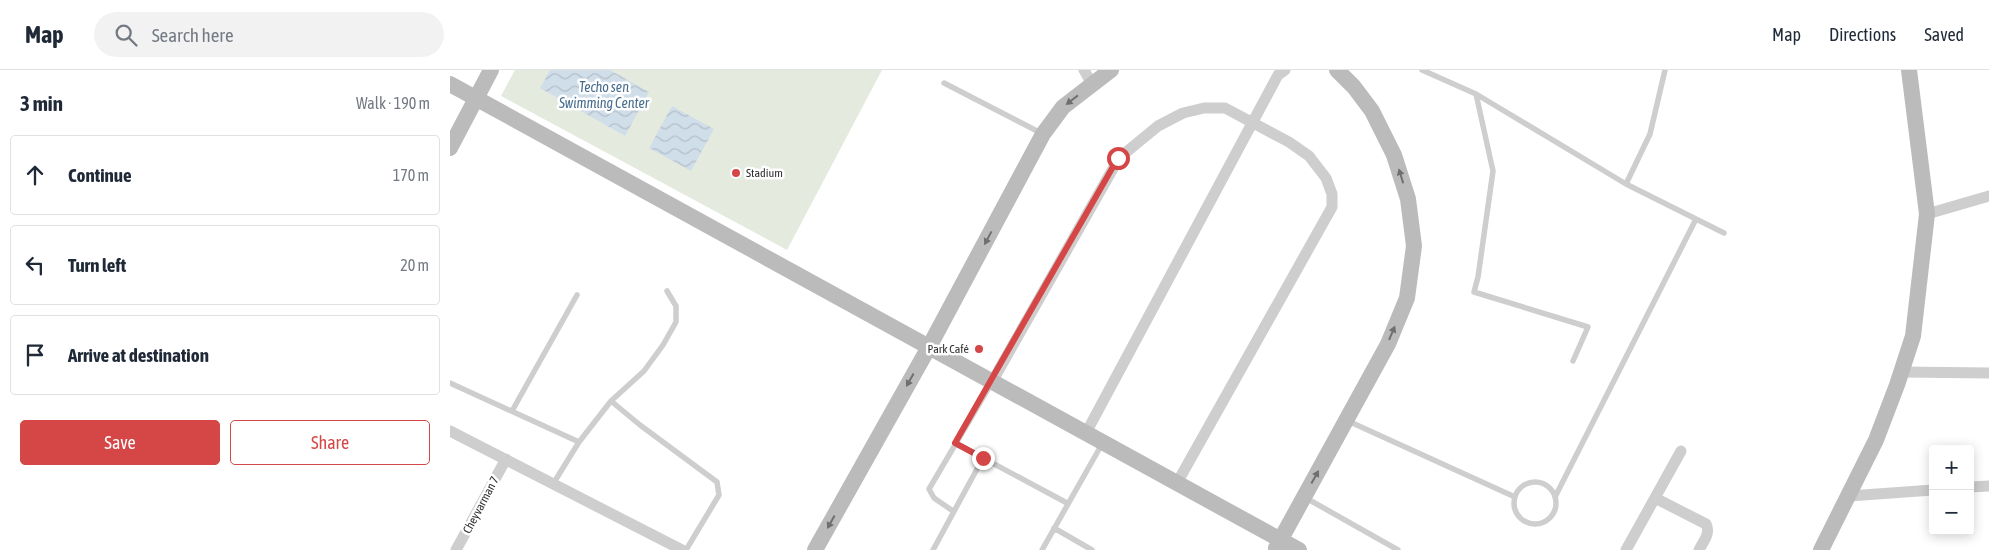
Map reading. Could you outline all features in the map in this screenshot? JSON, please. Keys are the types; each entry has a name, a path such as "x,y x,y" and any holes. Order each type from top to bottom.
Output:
{"street":[{"path":"450,148 491,70"},
{"path":"815,550 928,347 1043,134 1088,77 1110,70"},
{"path":"1086,433 1252,122 1278,75 1285,70"},
{"path":"1278,545 1388,344 1407,298 1414,246 1408,199 1394,155 1372,111 1354,87 1337,70"},
{"path":"1821,550 1876,440 1902,372 1913,336 1927,214 1909,70"},
{"path":"450,84 1178,484 1278,545 1299,550"},
{"path":"992,382 1118,158 1158,126 1183,113 1204,108 1225,108 1289,142 1309,156 1326,178 1332,194 1332,207 1178,484"},
{"path":"1927,214 1989,196"},
{"path":"1902,372 1989,372"},
{"path":"450,431 684,550"},
{"path":"1626,550 1681,452"},
{"name":"Cheyvarman 7","path":"456,550 506,459"},
{"path":"1974,487 1989,486"},
{"path":"1849,496 1929,490"},
{"path":"1655,498 1706,524 1708,533 1699,550"}],"lane":[{"path":"1422,70 1476,94 1626,184 1724,233"},
{"path":"1626,184 1650,134 1665,70"},
{"path":"944,83 1043,134"},
{"path":"1476,94 1493,171 1474,292 1588,327 1573,361"},
{"path":"1555,497 1696,219"},
{"path":"553,484 579,442 611,400 644,371 663,345 676,322 676,306 667,291"},
{"path":"512,412 577,295"},
{"path":"954,510 934,498 929,489 992,382"},
{"path":"450,383 579,442"},
{"path":"611,400 640,425 716,482 719,495 684,550"},
{"path":"1347,420 1515,497"},
{"path":"955,443 1068,503"},
{"path":"1042,550 1103,443"},
{"path":"933,550 983,458"},
{"path":"1536,482 1546,485 1553,491 1557,503 1552,516 1543,523 1532,524 1520,518 1514,507 1515,497 1525,484 1536,482"},
{"path":"1304,497 1386,547 1398,550"},
{"path":"1054,528 1092,550"}],"shaded area":[{"name":"Stadium","path":"515,70 882,70 787,250 501,96"}],"water":[{"name":"Techo sen Swimming Center","path":"550,70 610,70 649,92 625,136 540,88"},
{"path":"672,106 714,129 691,171 649,148"}],"place":[{"name":"Stadium","path":"736,173"},
{"name":"Park Café","path":"979,349"}],"route":[{"path":"983,458 955,443 992,382 1118,158"}]}
